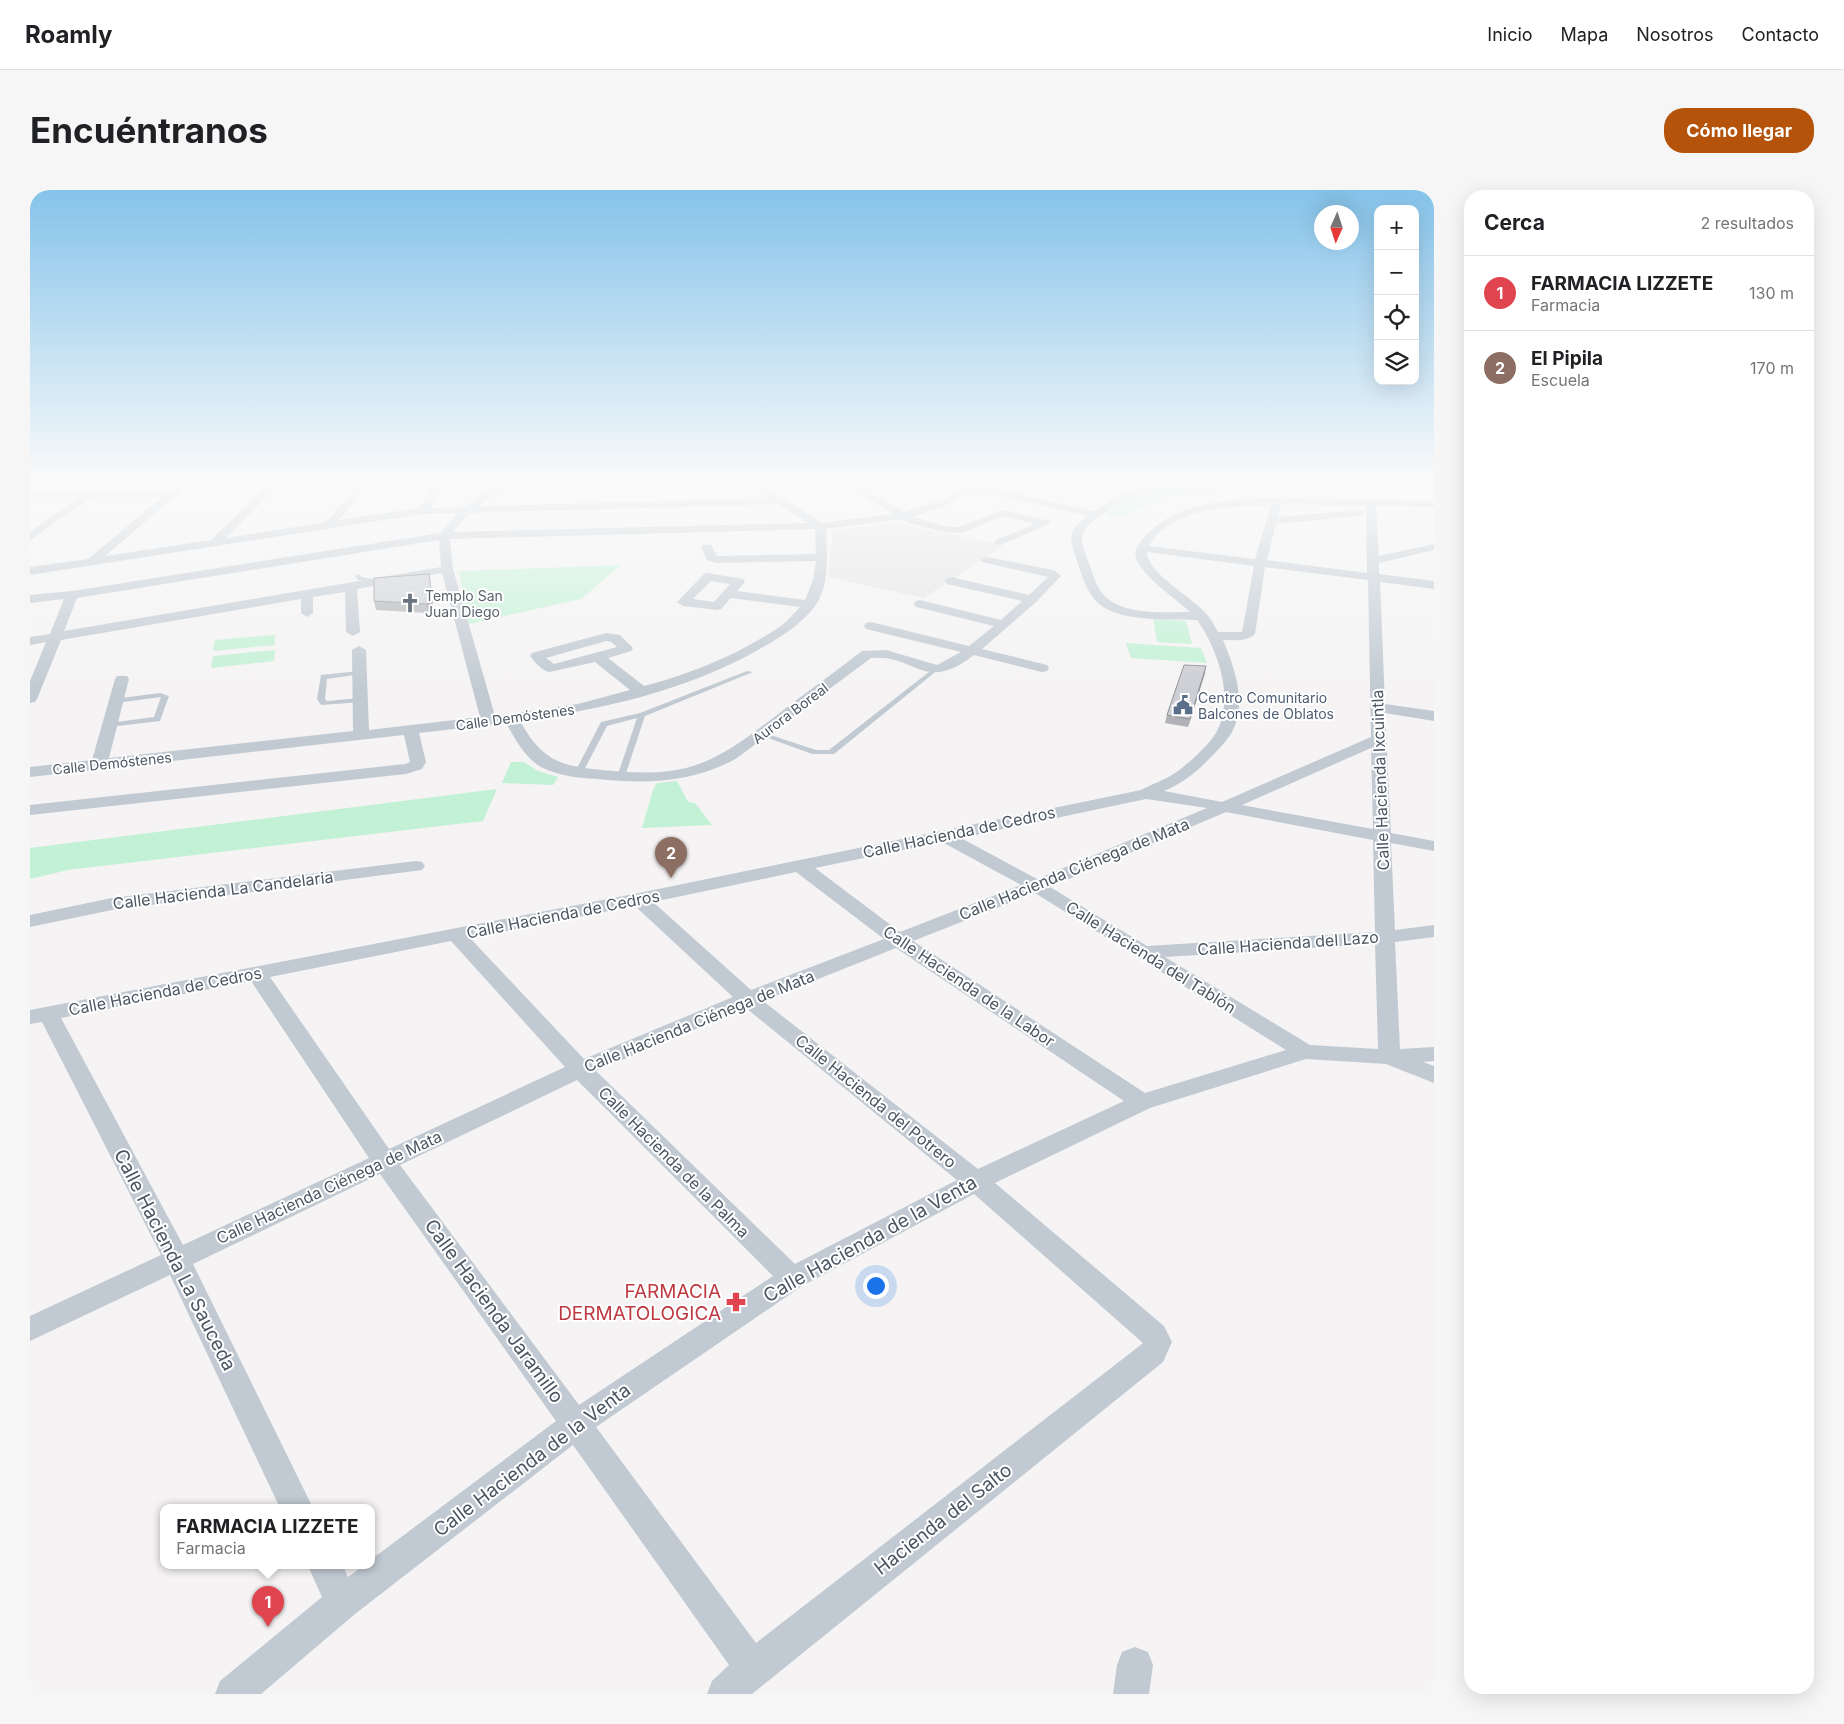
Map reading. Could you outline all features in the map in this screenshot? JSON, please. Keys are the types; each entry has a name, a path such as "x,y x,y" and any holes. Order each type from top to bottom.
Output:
{"street":[{"path":"90,563 105,550"},
{"path":"30,571 173,550"},
{"path":"30,599 72,595 355,550"},
{"path":"445,550 447,569 463,633 489,721"},
{"path":"708,550 711,558 714,559 822,557"},
{"name":"Calle Demóstenes","path":"30,772 489,721 579,708 642,692 699,675 784,630 810,604 819,580 822,550"},
{"path":"1079,550 1093,588 1103,600 1119,609 1135,612 1202,616"},
{"name":"Calle Hacienda de Cedros","path":"39,1015 639,899 799,864 1146,794 1180,777 1224,733 1230,720 1228,670 1214,636 1202,616 1147,566 1142,558 1142,550"},
{"path":"1159,550 1434,585"},
{"path":"1214,636 1242,636 1248,634 1263,550"},
{"name":"Calle Hacienda Ixcuintla","path":"1373,550 1389,1057"},
{"path":"1373,561 1420,550"},
{"path":"936,669 949,667 972,650 1032,600 1054,575 986,560"},
{"path":"30,641 307,595 447,569"},
{"path":"708,577 739,582 727,594 717,606 683,602 708,577"},
{"path":"951,581 1032,600"},
{"path":"351,587 353,632"},
{"path":"727,594 810,604"},
{"path":"30,699 34,679 55,638 72,595"},
{"path":"307,595 307,613"},
{"path":"920,604 1003,624"},
{"path":"871,626 1042,668"},
{"path":"606,638 615,638 627,647 598,657 549,668 537,656 606,638"},
{"path":"359,650 361,736"},
{"name":"Aurora Boreal","path":"511,718 522,740 538,760 551,767 578,774 620,777 664,776 700,770 737,752 867,654 888,654 936,669"},
{"path":"598,657 642,692"},
{"path":"99,765 122,678"},
{"path":"1378,707 1434,716"},
{"path":"30,810 406,769 416,766 418,762 411,731"},
{"name":"Calle Hacienda Ciénega de Mata","path":"30,1328 580,1070 748,999 1036,886 1379,739"},
{"path":"1180,777 1193,800"},
{"path":"1146,794 1193,800 1434,846"},
{"name":"Calle Hacienda del Tablón","path":"944,835 1036,886 1305,1052"},
{"name":"Calle Hacienda de la Labor","path":"799,864 898,940 1142,1102"},
{"name":"Calle Hacienda La Candelaria","path":"30,921 112,904 416,866"},
{"name":"Calle Hacienda del Potrero","path":"639,899 748,999 976,1181 1154,1335 1158,1342"},
{"name":"Calle Hacienda del Lazo","path":"1142,952 1385,937 1434,932"},
{"name":"Calle Hacienda de la Palma","path":"456,935 580,1070 792,1278"},
{"name":"Calle Hacienda Jaramillo","path":"257,974 384,1162 753,1668"},
{"name":"Calle Hacienda La Sauceda","path":"39,1015 176,1258 295,1504"},
{"name":"Calle Hacienda de la Venta","path":"233,1694 343,1602 576,1424 792,1278 976,1181 1142,1102 1305,1052 1389,1057 1434,1054"},
{"path":"1389,1057 1434,1075"},
{"name":"Hacienda del Salto","path":"725,1694 753,1668 1153,1353 1158,1342"},
{"path":"326,1569 343,1602"}],"lane":[{"path":"358,576 360,579 386,581"},
{"path":"761,734 815,752 831,752 936,669"},
{"path":"578,774 604,724 642,715 749,672"},
{"path":"359,673 324,677 322,699 327,703 360,700"},
{"path":"109,725 157,719 165,696 160,695 116,701"},
{"path":"620,777 642,715"}],"shaded area":[{"path":"831,550 995,550 924,598 828,577"}],"green space":[{"path":"621,565 581,599 469,624 459,571"},
{"path":"1153,619 1186,621 1192,644 1157,642"},
{"path":"275,635 275,645 213,651 215,640"},
{"path":"1126,643 1201,648 1207,663 1131,658"},
{"path":"275,650 274,661 211,668 213,656"},
{"path":"511,762 524,762 538,771 558,777 553,785 502,783"},
{"path":"677,781 688,802 695,803 712,825 642,828 653,790 657,783"},
{"path":"497,789 483,821 68,870 30,879 30,848"}],"building":[{"path":"429,574 432,596 427,604 374,601 374,578"},
{"name":"Centro Comunitario Balcones de Oblatos","path":"1184,665 1206,666 1190,719 1167,715"}],"place":[{"name":"Templo San Juan Diego","path":"410,603"},
{"name":"Centro Comunitario Balcones de Oblatos","path":"1183,705"},
{"name":"El Pipila","path":"671,878"},
{"name":"FARMACIA DERMATOLOGICA","path":"736,1302"},
{"name":"FARMACIA LIZZETE","path":"268,1627"}]}
